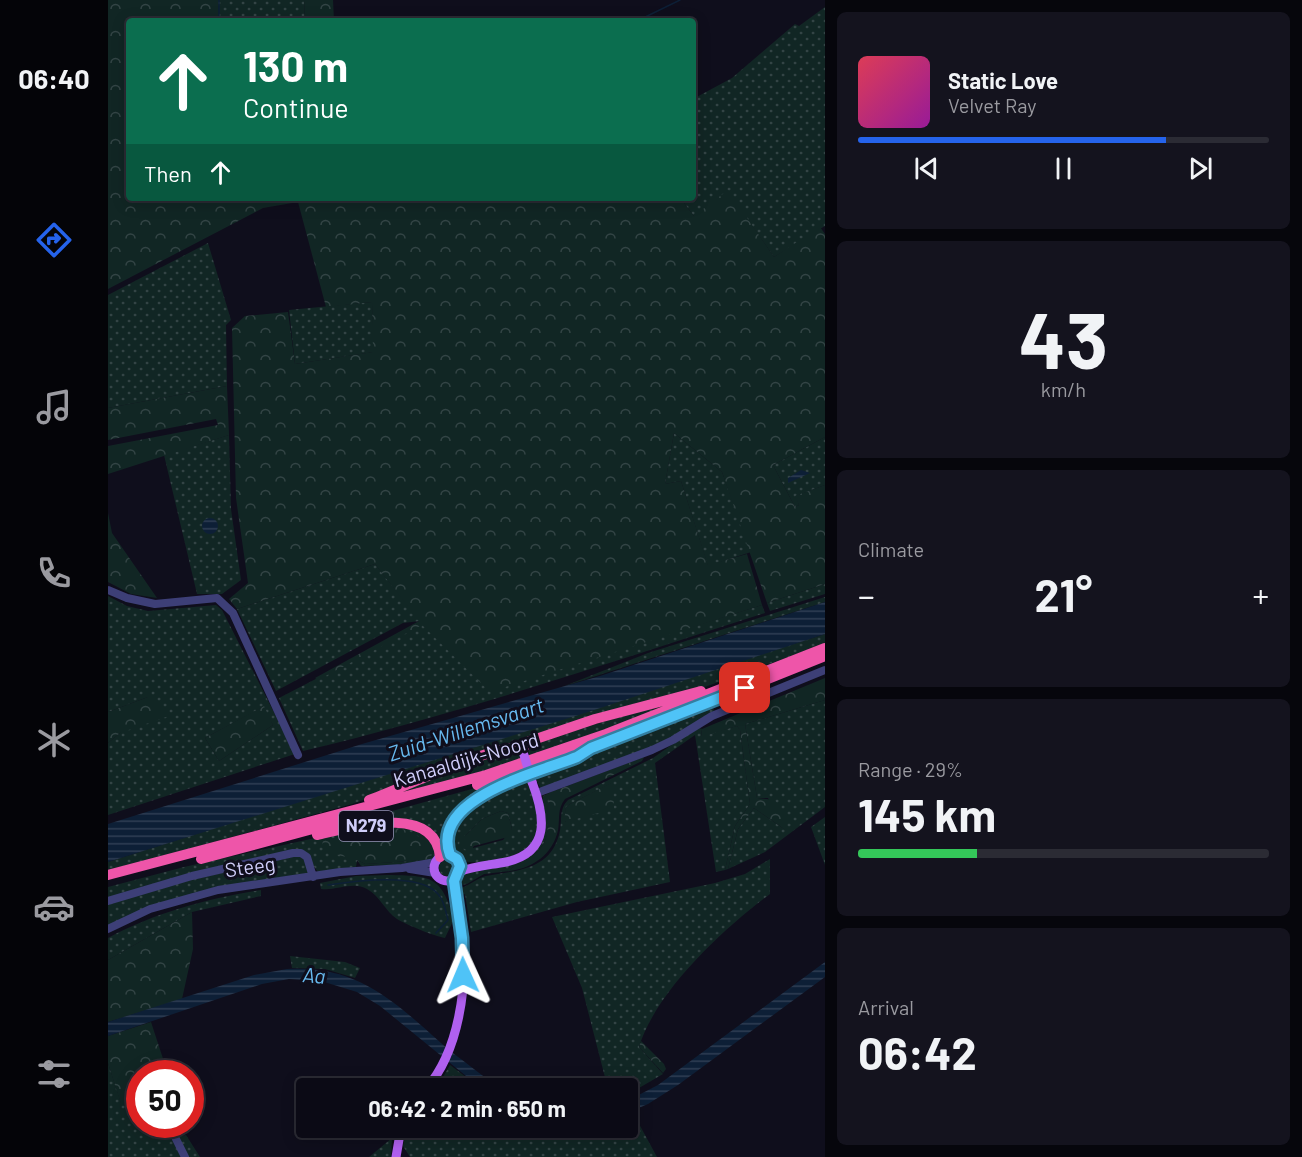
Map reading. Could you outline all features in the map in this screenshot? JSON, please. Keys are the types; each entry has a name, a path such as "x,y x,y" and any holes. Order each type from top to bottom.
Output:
{"highway":[{"name":"Kanaaldijk-Noord","path":"108,875 486,775 551,754 825,648"},
{"name":"Kanaaldijk-Noord","path":"108,883 489,781 591,748 825,656"},
{"name":"N279","path":"294,826 515,746 523,752 530,741 595,719 745,680"},
{"name":"N279","path":"446,859 449,829 456,815 472,801 577,757 591,748"},
{"name":"N279","path":"275,840 292,840 398,822 423,831 446,859"}],"main road":[{"name":"Steeg","path":"453,877 495,863 519,858 537,843 542,818 537,794 523,752"},
{"name":"Steeg","path":"446,859 495,863"},
{"path":"446,859 435,873 453,877"},
{"path":"434,1078 449,1045 460,1008 463,975 462,938 453,877 446,859"},
{"path":"396,1157 399,1138"}],"street":[{"path":"108,590 146,603 212,598 224,603 233,613 298,755"},
{"path":"537,794 652,750 712,716 825,670"},
{"path":"108,901 192,876 293,853 301,853 307,857 313,877"},
{"name":"Steeg","path":"402,868 446,859"},
{"name":"Steeg","path":"108,929 150,909 185,897 241,885 368,868 402,868 435,873"},
{"path":"176,1139 185,1157"}],"green space":[{"path":"108,0 218,0 219,18 126,18 126,201 682,201 694,216 728,190 774,257 820,227 825,234 825,437 773,465 795,507 799,505 795,496 825,485 825,584 767,603 722,472 674,433 665,484 681,481 708,565 747,554 762,605 490,692 422,625 318,680 315,678 419,621 375,564 237,609 229,599 248,583 236,498 232,328 245,316 288,312 295,364 373,352 372,302 326,307 298,202 263,208 108,289"},
{"path":"218,0 304,0 305,18 219,18"},
{"path":"304,0 333,0 334,18 305,18"},
{"path":"825,7 825,226 774,257 746,217 694,216 682,201 696,201 696,97 732,78 795,24 799,26"},
{"path":"208,243 231,320 226,325 227,386 108,408 108,295"},
{"path":"372,302 374,352 295,364 289,310"},
{"path":"227,386 229,435 108,474 108,446 218,425 216,419 108,440 108,408"},
{"path":"674,433 722,472 751,552 708,566 681,481 665,484"},
{"path":"229,435 231,509 241,580 222,594 197,594 164,455"},
{"path":"825,437 825,485 796,496 799,505 795,507 773,465"},
{"path":"108,513 112,533 157,598 131,594 108,582"},
{"path":"375,564 420,621 403,623 276,691 237,609"},
{"path":"825,584 825,594 770,611 767,603"},
{"path":"108,596 127,606 148,611 216,605 222,610 295,754 108,815 108,743 120,733 148,697 108,712","holes":["263,707 273,725 219,761 205,738"]},
{"path":"825,597 825,602 562,687 648,653"},
{"path":"762,605 765,613 593,668 419,721 303,751 279,698 422,624 666,635"},
{"path":"825,634 825,644 699,689 522,744 352,804 108,871 108,862"},
{"path":"825,678 825,700 745,724 757,798 774,800 784,813 785,825 784,829 754,808 738,829 728,869 725,870 735,826 750,804 740,730 737,726 701,737 702,729"},
{"path":"704,692 530,758 528,749 532,743"},
{"path":"148,697 169,716 120,733 108,743 108,712"},
{"path":"825,700 825,807 765,852 728,869 738,829 754,808 784,829 768,798 757,798 745,724"},
{"path":"264,706 273,725 219,761 205,738"},
{"path":"713,708 715,712 654,747 541,788 539,786 535,776"},
{"path":"737,726 740,730 750,804 735,826 725,870 716,872 695,735 655,763 670,882 577,902 471,932 465,894 461,895 461,888 483,877 530,867 548,856 559,835 563,808 568,800 653,758 697,727 702,729 701,736","holes":["612,783 565,822 566,807"]},
{"path":"511,749 520,754 522,760 365,804"},
{"path":"644,757 642,761 565,799 560,810 555,839 547,853 526,867 510,871 537,852 545,841 548,828 548,802 554,791"},
{"path":"534,772 461,807 446,853 417,825 316,832"},
{"path":"528,779 538,815 535,837 523,850 504,859 483,862 464,861 453,853 449,838 463,810","holes":["501,811 508,813 512,829 503,840 473,848 460,836 465,836 482,819"]},
{"path":"613,782 614,809 564,822 566,807"},
{"path":"557,789 549,800 545,841 537,852 510,871 484,874 467,884 456,886 461,875 533,853 543,796"},
{"path":"501,811 508,813 512,829 508,837 474,846 470,852 459,846 460,836 465,836 482,819"},
{"path":"825,817 825,865 811,827"},
{"path":"365,827 414,828 433,844 435,859 396,865 361,866 357,860 356,867 318,872 303,852 108,899 108,887 184,867","holes":["387,828 425,860 365,864 323,841"]},
{"path":"397,828 420,838 432,849 432,855 426,860 365,864 332,853 322,846 323,840"},
{"path":"301,855 309,864 308,875 225,886 108,926 108,902 156,888"},
{"path":"770,859 770,894 733,924 676,983 660,1004 639,1047 663,1074 638,1089 638,1078 605,1078 582,988 552,917 715,883 745,874"},
{"path":"447,860 453,862 455,868 453,874 447,876 441,874 439,868 441,862"},
{"path":"356,876 415,876 432,881 439,886 454,919 445,938 397,919 367,889 350,886 321,889 320,883"},
{"path":"261,890 261,896 192,912 108,960 108,938 126,929 183,908"},
{"path":"192,912 193,949 182,999 108,1022 108,960"},
{"path":"290,956 345,962 360,968 355,978 325,969 292,968"},
{"path":"151,1022 163,1060 126,1060 126,1102 121,1104 108,1063 108,1036"},
{"path":"641,1041 664,1064 666,1069 663,1073 639,1047"},
{"path":"108,1063 121,1103 126,1102 126,1138 188,1138 200,1157 108,1157"},
{"path":"450,1065 467,1078 442,1078"},
{"path":"638,1122 657,1157 410,1157 403,1146 405,1138 638,1138"},
{"path":"392,1138 391,1157 369,1157"}],"water":[{"path":"801,470 810,473 788,483 788,478"},
{"path":"210,518 218,526 210,534 202,526"},
{"name":"Zuid-Willemsvaart","path":"825,602 825,634 585,713 108,862 108,824 362,744 600,676"},
{"path":"825,962 825,977 678,1085 638,1108 638,1095 658,1085"},
{"name":"Aa","path":"287,969 311,969 353,979 389,999 486,1078 468,1078 380,1006 357,992 321,981 289,979 262,984 108,1036 108,1022 254,975"}],"waterway":[{"path":"219,0 219,18"},
{"path":"643,18 680,0"},
{"path":"328,885 402,880 429,887 442,899 448,920 436,933"}],"route":[{"path":"463,975 462,938 454,881 460,866 457,859 450,855 446,842 452,822 461,809 479,797 577,757 591,748 745,688"}]}
